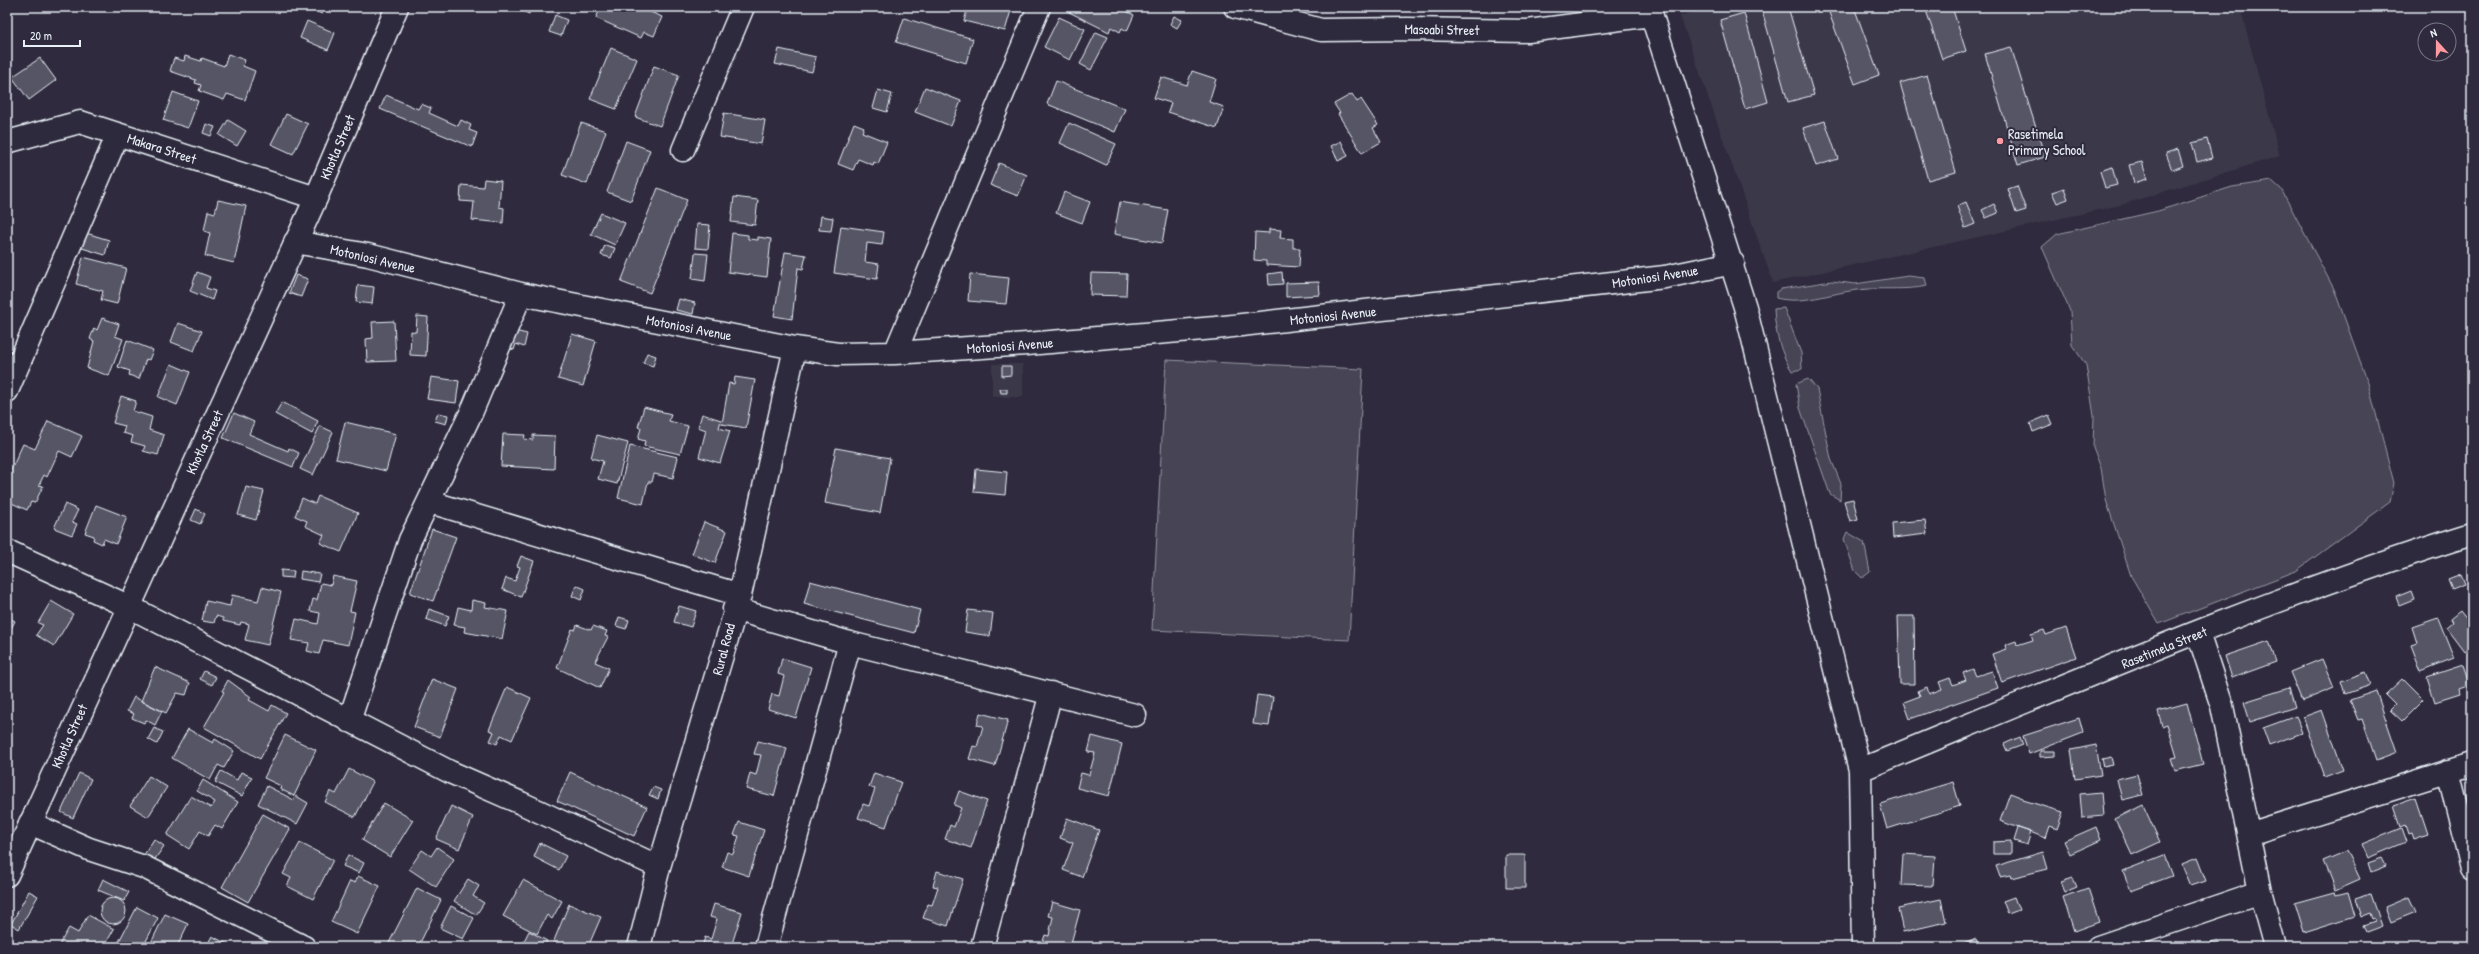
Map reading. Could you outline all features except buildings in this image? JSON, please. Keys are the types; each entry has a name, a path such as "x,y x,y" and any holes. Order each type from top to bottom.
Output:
{"street":[{"name":"Khotla Street","path":"7,875 128,606 316,198 397,7"},
{"path":"895,353 1039,7"},
{"name":"Masoabi Street","path":"1235,7 1321,30 1408,29 1528,31 1650,11"},
{"path":"683,150 739,8"},
{"path":"1650,11 1733,263 1832,647 1860,770 1863,947"},
{"name":"Makara Street","path":"7,142 80,122 316,198"},
{"path":"7,391 118,134"},
{"name":"Motoniosi Avenue","path":"295,242 368,255 521,294 795,348 838,354 895,353 1231,326 1665,277 1733,263"},
{"path":"349,721 410,540 430,502 472,411 521,294"},
{"name":"Rural Road","path":"639,947 659,868 703,724 737,602 795,348"},
{"path":"430,502 737,602 850,643 1135,714"},
{"name":"Rasetimela Street","path":"1860,770 2198,633 2399,557 2472,534"},
{"path":"7,551 128,606 450,772 521,803 659,868"},
{"path":"2198,633 2222,706 2260,892 2275,947"},
{"path":"766,947 850,643"},
{"path":"982,947 1051,692"},
{"path":"2249,834 2472,764"},
{"path":"2448,771 2472,868"},
{"path":"30,823 89,849 144,867 304,947"},
{"path":"2098,947 2260,892"}],"shaded area":[{"name":"Rasetimela Primary School","path":"1708,7 2240,7 2280,156 2121,205 1773,283 1680,16"},
{"path":"2272,181 2281,189 2334,289 2368,383 2394,483 2390,502 2296,571 2159,624 2131,576 2106,500 2101,468 2093,447 2094,416 2086,365 2072,345 2070,311 2042,247 2057,234 2158,211 2232,187"},
{"path":"1908,276 1925,278 1927,286 1847,291 1816,298 1796,300 1776,298 1776,292 1781,289 1832,281 1855,284"},
{"path":"1784,308 1801,353 1802,369 1792,371 1784,357 1779,342 1774,309"},
{"path":"1166,360 1363,369 1349,640 1152,630"},
{"path":"992,364 1023,364 1023,397 992,397"},
{"path":"1808,379 1817,389 1831,459 1841,484 1840,500 1830,494 1800,408 1796,384"},
{"path":"1847,532 1864,542 1870,572 1862,578 1855,571 1844,539"}],"place":[{"name":"Rasetimela Primary School","path":"2000,141"}]}
